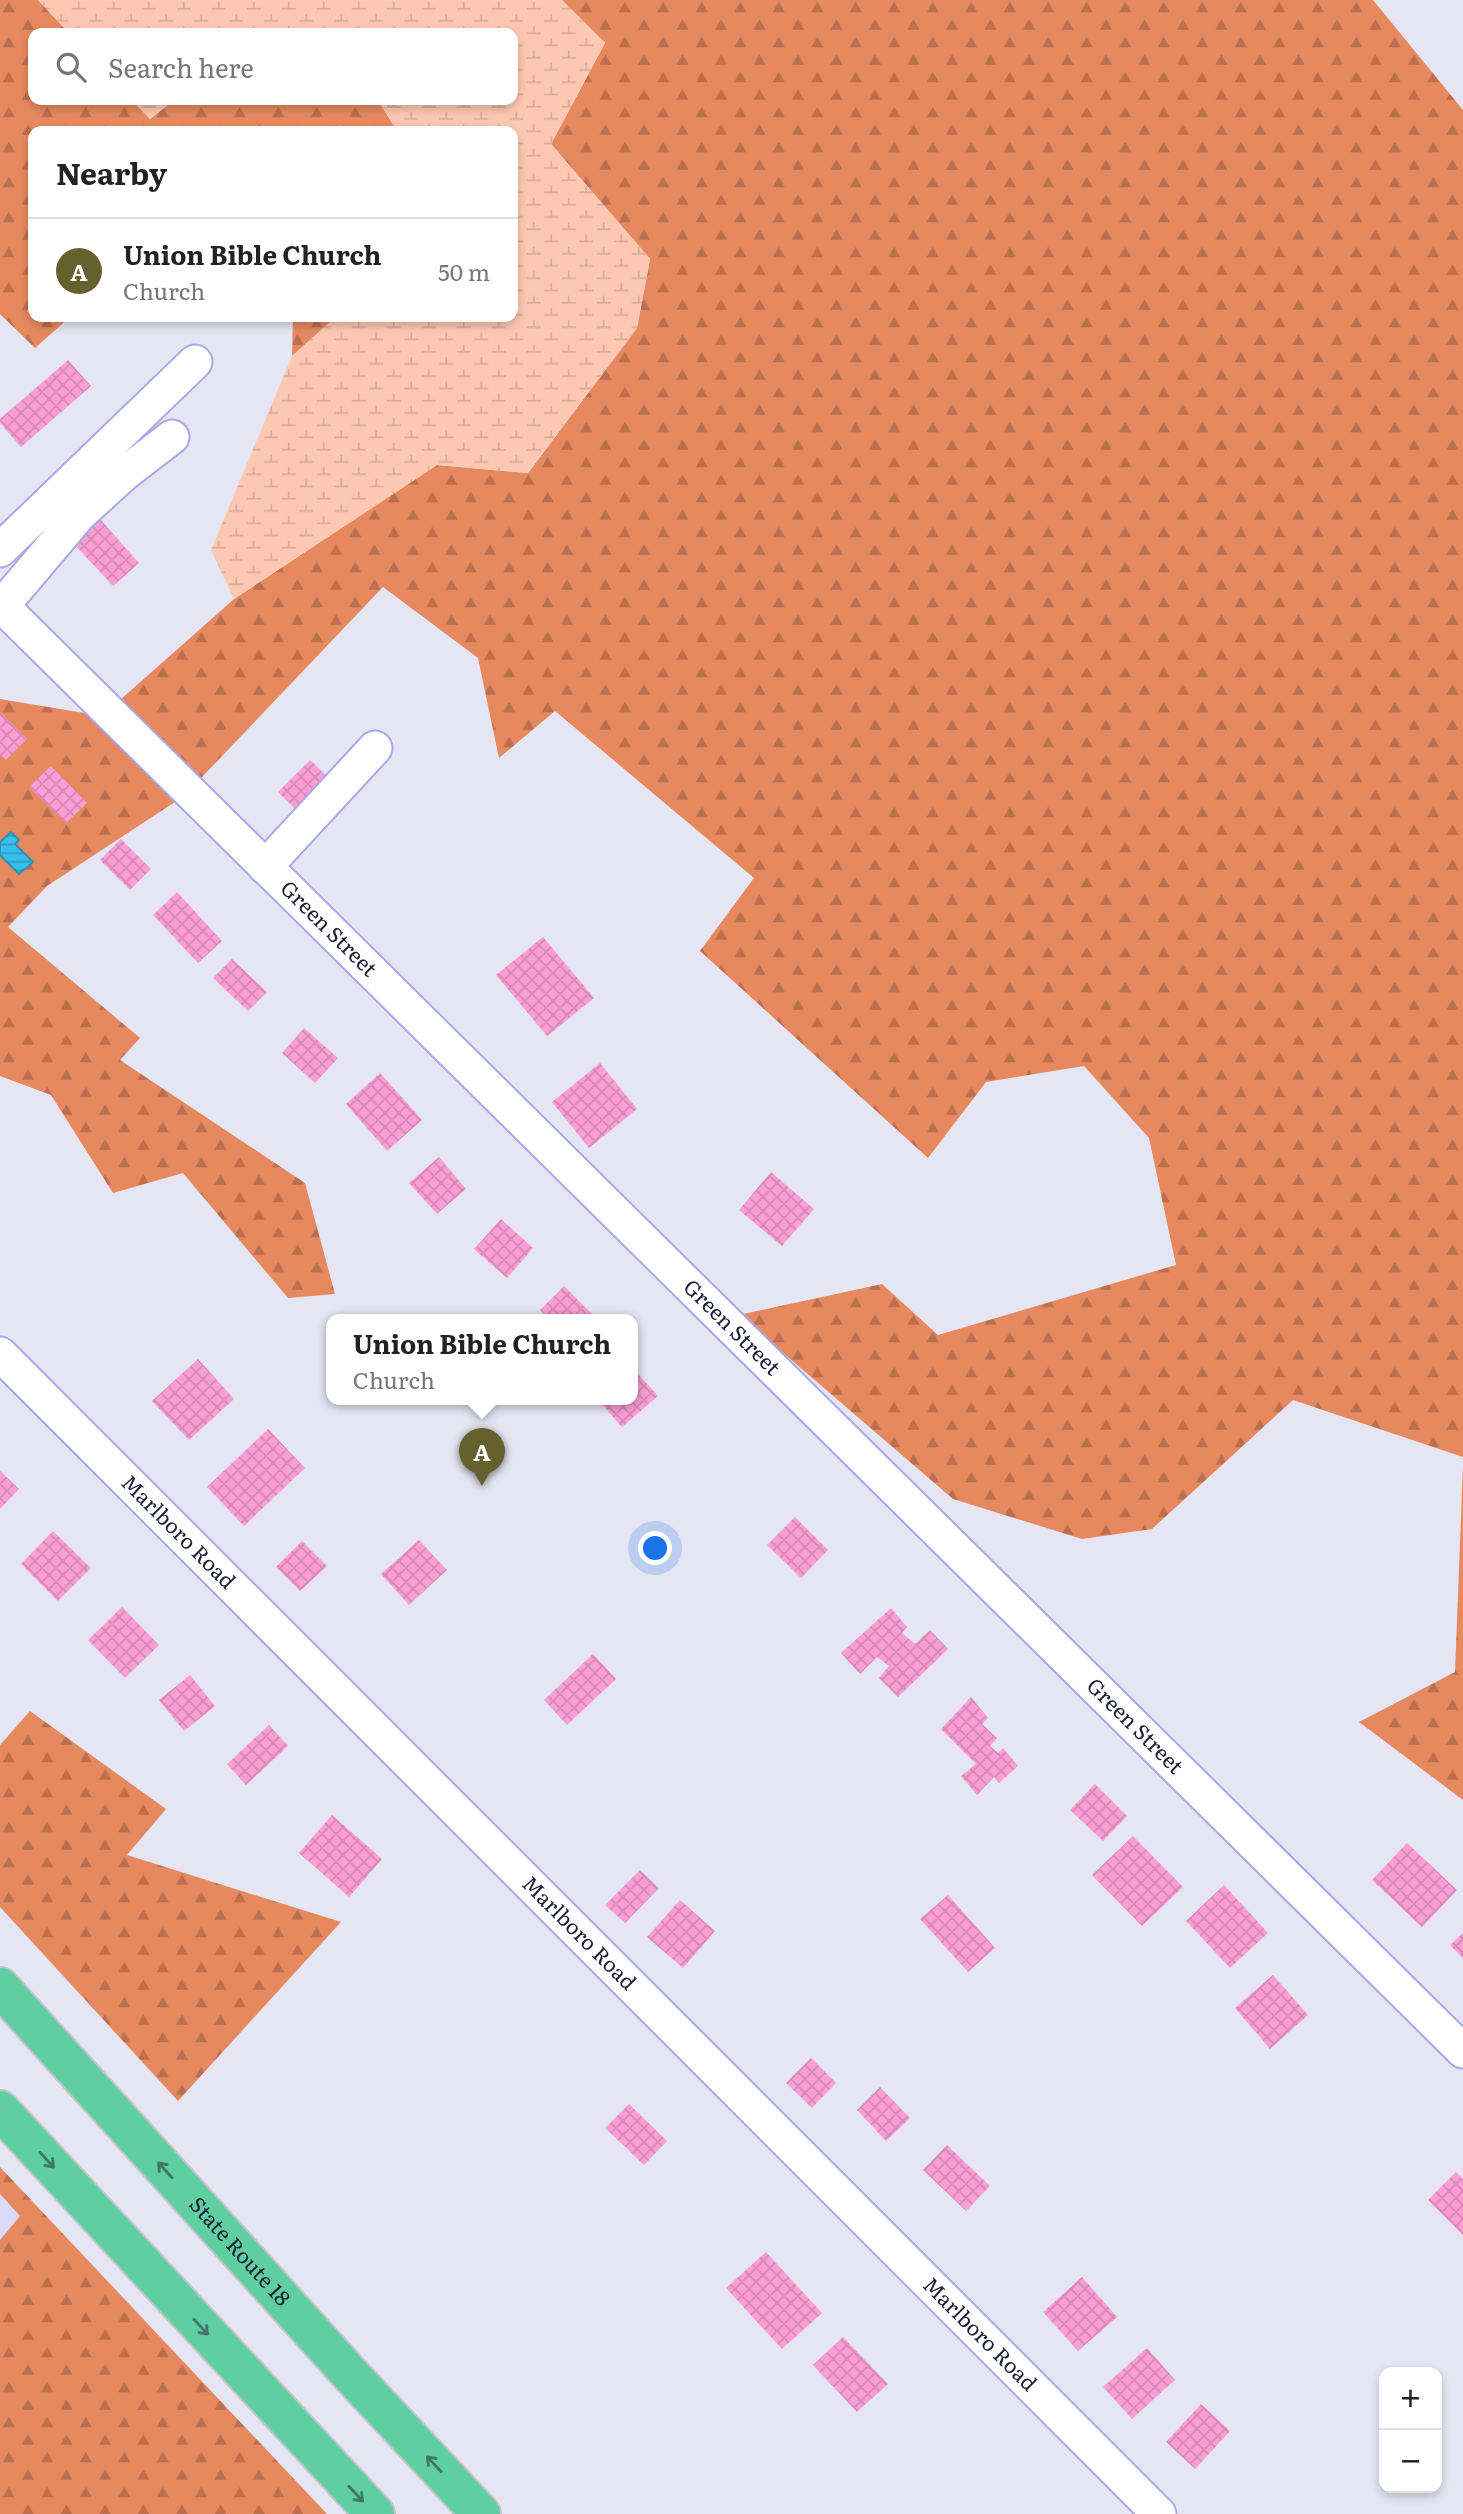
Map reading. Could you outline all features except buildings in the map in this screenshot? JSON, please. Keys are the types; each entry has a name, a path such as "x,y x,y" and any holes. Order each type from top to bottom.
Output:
{"highway":[{"name":"State Route 18","path":"0,1987 331,2354 481,2514"},
{"path":"0,2110 374,2514"}],"street":[{"path":"0,550 195,362"},
{"path":"1,605 79,515 124,474 172,437"},
{"name":"Green Street","path":"1,605 1463,2051"},
{"path":"265,867 375,748"},
{"name":"Marlboro Road","path":"0,1354 1159,2514"}],"shaded area":[{"path":"0,2194 21,2216 0,2240"}],"green space":[{"path":"0,0 38,0 64,28 28,28 28,105 137,105 150,119 168,105 381,105 394,126 28,126 28,322 64,322 35,348 0,314"},
{"path":"38,0 562,0 605,43 551,144 650,259 637,328 527,473 437,465 234,599 211,550 292,356 330,322 518,322 518,126 394,126 381,105 518,105 518,28 64,28"},
{"path":"562,0 1373,0 1463,110 1463,1457 1293,1400 1152,1529 1082,1539 953,1499 739,1315 882,1284 938,1335 1176,1265 1149,1138 1084,1066 986,1082 928,1158 700,951 754,878 555,711 499,758 478,658 383,587 184,796 47,886 8,927 140,1038 120,1060 305,1183 335,1294 288,1298 183,1173 113,1193 51,1095 0,1076 0,699 102,716 234,599 437,465 528,473 637,328 650,259 551,144 605,43"},
{"path":"137,105 168,105 150,119"},
{"path":"293,322 330,322 292,356"},
{"path":"1463,1466 1463,1800 1359,1722 1455,1672"},
{"path":"30,1711 166,1809 127,1855 341,1922 178,2101 0,1907 0,1745"},
{"path":"0,2167 327,2514 0,2514 0,2240 20,2216 0,2194"}],"water":[{"path":"11,832 19,840 15,844 33,862 19,874 0,855 0,842"}],"place":[{"name":"Union Bible Church","path":"482,1486"}]}
